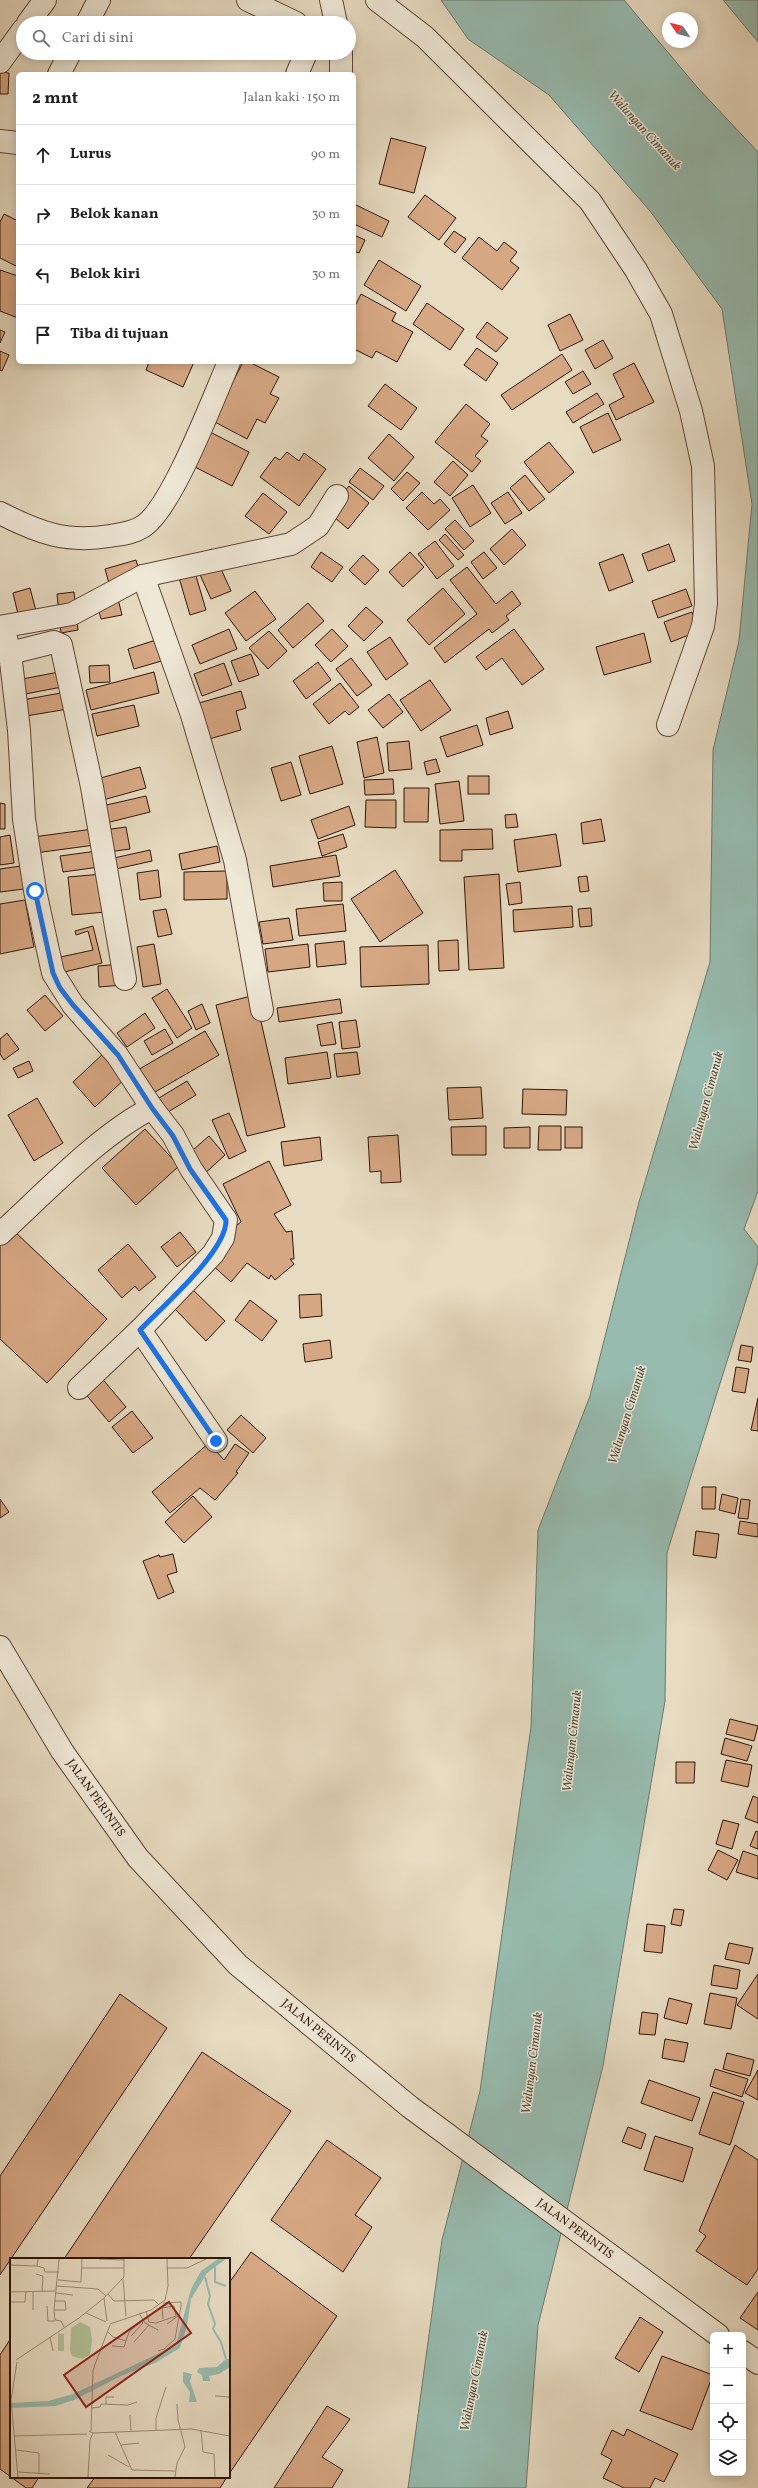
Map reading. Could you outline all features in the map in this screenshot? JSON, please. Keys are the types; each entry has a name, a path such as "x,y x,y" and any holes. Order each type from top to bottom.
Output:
{"street":[{"path":"33,16 45,0"},
{"path":"91,16 99,0"},
{"path":"248,0 281,16"},
{"path":"330,0 334,16"},
{"path":"377,0 425,38 590,201 636,270 661,314 691,412 703,466 706,596 702,626 668,726"},
{"path":"0,62 16,40"},
{"path":"60,72 66,60"},
{"path":"298,72 303,60"},
{"path":"341,60 341,72"},
{"path":"0,141 16,143"},
{"path":"0,514 32,529 75,539 128,533 143,527 162,507 197,437 228,364"},
{"path":"79,1388 140,1330 212,1254 226,1227 224,1214 190,1169 173,1136 152,1108 118,1055 73,1005 53,973 35,891 24,819 19,730 10,653 2,627 72,614 143,576 291,544 318,526 337,496"},
{"path":"143,576 192,715 235,860 262,1010"},
{"path":"10,653 54,642 62,645 92,787 125,979"},
{"path":"0,1234 98,1145 137,1115 152,1108"},
{"path":"140,1330 216,1441"},
{"name":"JALAN PERINTIS","path":"0,1647 62,1751 138,1858 238,1965 363,2066 410,2107 714,2332"},
{"path":"746,2354 758,2363"}],"water":[{"name":"Walungan Cimanuk","path":"441,0 624,0 662,45 662,48 664,48 697,87 758,152 758,1191 744,1229 758,1247 758,1262 667,1553 665,1701 603,2066 538,2325 526,2488 408,2488 442,2240 480,2091 531,1727 538,1530 590,1396 639,1202 710,962 713,750 739,641 752,504 722,309 650,211 549,95 468,39"},
{"path":"723,0 758,0 758,42"}],"building":[{"path":"0,72 9,73 8,94 0,94"},
{"path":"391,138 426,147 414,193 379,184"},
{"path":"425,195 456,218 439,240 408,217"},
{"path":"356,205 389,221 382,237 356,225"},
{"path":"4,214 16,220 16,266 0,258 0,222"},
{"path":"454,231 466,239 455,253 444,244"},
{"path":"356,236 365,240 359,253 356,252"},
{"path":"479,237 497,251 504,242 517,252 510,261 519,268 502,290 462,258"},
{"path":"379,260 421,286 406,311 364,285"},
{"path":"0,270 16,275 16,317 0,311"},
{"path":"361,294 396,313 392,321 413,332 397,362 376,351 372,358 356,350 356,304"},
{"path":"427,303 464,329 450,350 413,324"},
{"path":"570,314 583,340 560,351 548,325"},
{"path":"487,322 508,338 496,352 476,337"},
{"path":"0,330 5,332 0,343"},
{"path":"603,340 613,358 595,369 585,350"},
{"path":"477,348 498,363 486,381 464,365"},
{"path":"0,351 9,355 2,371 0,370"},
{"path":"562,354 572,370 512,410 501,395"},
{"path":"634,363 654,402 616,420 609,405 624,397 613,374"},
{"path":"148,364 193,364 183,387 146,370"},
{"path":"242,364 253,364 279,377 270,394 279,398 265,423 257,419 247,439 213,421"},
{"path":"583,371 591,384 573,394 565,382"},
{"path":"385,384 417,408 401,430 368,406"},
{"path":"597,393 604,404 573,423 566,412"},
{"path":"466,404 490,424 481,436 488,441 475,456 481,461 472,472 435,442"},
{"path":"608,413 621,440 593,453 580,427"},
{"path":"210,432 249,452 232,486 193,466"},
{"path":"389,434 414,457 394,481 368,458"},
{"path":"549,442 574,472 549,493 524,462"},
{"path":"287,452 299,461 304,453 326,469 299,506 260,477 275,457 280,460"},
{"path":"453,461 468,475 450,496 434,482"},
{"path":"360,468 384,486 373,500 349,482"},
{"path":"407,472 420,483 403,501 391,489"},
{"path":"525,475 545,499 529,511 510,488"},
{"path":"473,485 491,513 470,527 452,498"},
{"path":"349,486 369,503 348,529 327,511"},
{"path":"422,492 434,504 440,499 450,510 428,530 406,508"},
{"path":"508,492 522,513 505,524 491,503"},
{"path":"263,493 287,512 269,534 245,516"},
{"path":"455,520 474,541 464,550 445,529"},
{"path":"512,529 526,545 504,565 490,549"},
{"path":"445,534 464,555 458,560 439,540"},
{"path":"435,541 454,566 437,579 418,554"},
{"path":"669,544 675,561 648,571 642,554"},
{"path":"212,549 231,591 211,599 192,557"},
{"path":"321,552 343,567 332,582 311,567"},
{"path":"410,552 424,567 403,587 389,572"},
{"path":"484,552 497,568 483,579 471,562"},
{"path":"623,554 633,582 609,591 599,563"},
{"path":"363,555 379,570 365,585 349,570"},
{"path":"191,559 206,610 190,615 175,564"},
{"path":"136,560 143,584 112,594 105,569"},
{"path":"467,567 496,604 512,591 521,604 506,616 509,620 492,633 489,629 445,663 434,648 477,614 450,580"},
{"path":"30,588 36,611 18,614 13,593"},
{"path":"443,588 465,614 429,645 407,620"},
{"path":"686,589 692,606 658,618 652,601"},
{"path":"255,591 276,619 246,641 225,613"},
{"path":"74,592 78,630 61,633 57,594"},
{"path":"118,599 122,615 101,619 97,603"},
{"path":"308,603 324,621 293,648 278,630"},
{"path":"366,607 383,622 364,641 348,626"},
{"path":"692,612 699,631 671,642 664,622"},
{"path":"229,629 237,649 200,664 192,645"},
{"path":"332,629 348,646 331,662 315,645"},
{"path":"514,629 544,669 522,685 502,658 486,670 476,657"},
{"path":"269,631 287,651 268,669 249,648"},
{"path":"644,633 651,662 604,675 596,647"},
{"path":"390,637 408,664 386,680 367,652"},
{"path":"159,639 165,660 134,669 128,649"},
{"path":"251,654 259,675 239,682 231,661"},
{"path":"351,658 372,685 357,696 336,669"},
{"path":"318,662 331,680 306,699 293,681"},
{"path":"224,663 232,685 202,696 194,674"},
{"path":"109,665 110,682 90,683 89,666"},
{"path":"59,672 62,687 20,695 17,680"},
{"path":"154,672 159,693 91,710 86,690"},
{"path":"430,680 451,710 421,731 400,700"},
{"path":"340,683 359,707 349,715 345,711 329,724 313,704"},
{"path":"241,691 246,708 236,711 241,730 209,739 199,703"},
{"path":"66,692 68,709 20,717 17,701"},
{"path":"389,694 403,712 383,728 368,710"},
{"path":"134,705 139,726 97,736 92,714"},
{"path":"508,711 513,728 490,735 486,718"},
{"path":"477,725 483,745 447,757 440,737"},
{"path":"377,737 384,773 364,778 357,742"},
{"path":"409,741 412,769 389,771 387,743"},
{"path":"332,746 343,784 310,794 299,756"},
{"path":"436,759 440,772 427,775 424,762"},
{"path":"291,762 301,795 281,801 271,768"},
{"path":"140,767 146,788 103,800 97,779"},
{"path":"468,776 489,776 489,794 468,794"},
{"path":"393,779 394,794 365,795 364,780"},
{"path":"459,781 464,821 440,824 435,784"},
{"path":"404,788 429,788 428,822 404,822"},
{"path":"146,796 150,812 106,823 102,806"},
{"path":"366,800 396,800 396,828 365,827"},
{"path":"0,803 5,804 5,829 0,829"},
{"path":"349,806 355,825 318,839 311,820"},
{"path":"516,814 518,827 506,828 505,815"},
{"path":"601,819 605,841 583,844 581,823"},
{"path":"126,827 130,849 108,852 104,830"},
{"path":"93,829 95,845 35,853 33,837"},
{"path":"492,829 493,849 462,850 462,861 440,861 440,830"},
{"path":"343,834 347,847 322,856 318,842"},
{"path":"556,834 561,866 518,872 514,840"},
{"path":"10,835 14,863 0,865 0,837"},
{"path":"217,846 220,862 182,870 179,854"},
{"path":"150,850 152,861 116,869 114,858"},
{"path":"97,851 99,867 63,872 60,856"},
{"path":"336,855 340,876 273,887 270,866"},
{"path":"21,866 24,889 0,892 0,869"},
{"path":"158,870 161,897 140,900 137,873"},
{"path":"395,870 423,913 380,942 351,899"},
{"path":"227,871 227,899 184,900 184,872"},
{"path":"103,874 106,912 72,915 68,877"},
{"path":"499,874 504,968 469,970 464,877"},
{"path":"587,876 589,891 580,892 578,877"},
{"path":"342,882 342,901 324,901 323,883"},
{"path":"520,882 522,903 509,905 506,884"},
{"path":"25,900 34,947 0,954 0,904"},
{"path":"343,904 346,931 299,936 296,909"},
{"path":"572,906 573,927 514,932 513,910"},
{"path":"591,908 592,926 580,927 578,909"},
{"path":"166,909 172,934 158,937 153,911"},
{"path":"289,918 293,940 263,944 259,922"},
{"path":"93,926 102,963 60,973 56,958 93,950 88,931 76,935 75,931"},
{"path":"458,940 459,970 439,971 438,941"},
{"path":"344,941 346,964 317,967 315,944"},
{"path":"154,944 161,984 143,987 137,947"},
{"path":"308,944 310,967 268,972 265,949"},
{"path":"428,945 429,984 361,987 360,947"},
{"path":"122,964 123,985 99,987 98,966"},
{"path":"167,989 192,1028 177,1038 152,998"},
{"path":"45,995 63,1016 45,1031 27,1010"},
{"path":"255,995 285,1127 247,1136 216,1005"},
{"path":"340,999 342,1013 279,1022 277,1008"},
{"path":"202,1004 210,1023 196,1030 188,1011"},
{"path":"145,1013 155,1028 127,1047 117,1033"},
{"path":"356,1020 360,1047 342,1049 339,1022"},
{"path":"332,1022 336,1044 321,1046 317,1025"},
{"path":"165,1029 173,1043 152,1055 144,1041"},
{"path":"205,1031 219,1055 150,1095 136,1071"},
{"path":"7,1033 19,1049 4,1060 0,1054 0,1039"},
{"path":"105,1052 128,1076 95,1107 73,1082"},
{"path":"327,1052 331,1078 288,1084 285,1058"},
{"path":"357,1052 360,1074 337,1077 334,1054"},
{"path":"29,1061 33,1071 18,1078 13,1068"},
{"path":"187,1081 196,1095 163,1115 154,1101"},
{"path":"481,1087 483,1118 449,1120 447,1088"},
{"path":"523,1089 567,1090 566,1115 522,1114"},
{"path":"37,1098 63,1143 34,1161 8,1115"},
{"path":"229,1113 246,1151 229,1159 212,1120"},
{"path":"486,1126 486,1155 452,1155 451,1127"},
{"path":"539,1126 561,1126 561,1150 538,1150"},
{"path":"530,1127 530,1148 504,1148 504,1128"},
{"path":"565,1127 582,1127 582,1148 565,1148"},
{"path":"145,1129 179,1166 136,1205 102,1168"},
{"path":"398,1135 401,1182 381,1183 381,1171 370,1172 368,1137"},
{"path":"209,1136 225,1155 202,1176 185,1157"},
{"path":"320,1137 322,1160 284,1166 281,1142"},
{"path":"269,1161 291,1205 274,1214 286,1232 292,1231 294,1259 290,1259 294,1264 275,1280 271,1275 269,1279 247,1263 231,1282 210,1263 228,1232 241,1222 223,1184"},
{"path":"13,1230 107,1319 47,1383 0,1339 0,1245"},
{"path":"180,1232 196,1252 177,1267 161,1247"},
{"path":"128,1244 156,1277 139,1291 135,1286 122,1298 98,1270"},
{"path":"191,1288 225,1321 206,1341 173,1307"},
{"path":"321,1294 322,1316 300,1318 299,1295"},
{"path":"250,1300 277,1321 262,1341 235,1320"},
{"path":"330,1340 332,1358 305,1362 303,1344"},
{"path":"741,1345 753,1347 751,1362 738,1360"},
{"path":"736,1367 749,1369 745,1393 732,1391"},
{"path":"100,1376 126,1407 109,1422 83,1391"},
{"path":"758,1398 758,1431 751,1430"},
{"path":"132,1411 153,1438 133,1453 112,1427"},
{"path":"241,1415 266,1438 253,1453 227,1430"},
{"path":"209,1443 224,1460 235,1444 249,1453 236,1472 238,1473 215,1500 200,1488 170,1513 152,1492"},
{"path":"702,1487 716,1487 715,1509 702,1509"},
{"path":"722,1494 738,1498 735,1514 719,1510"},
{"path":"193,1496 212,1517 184,1543 165,1522"},
{"path":"0,1499 9,1512 0,1518"},
{"path":"741,1499 750,1500 748,1519 738,1518"},
{"path":"740,1521 758,1524 758,1537 738,1534"},
{"path":"696,1531 719,1534 716,1558 693,1555"},
{"path":"173,1554 177,1572 167,1575 174,1592 158,1599 143,1561 159,1555 160,1557"},
{"path":"730,1719 758,1726 754,1741 726,1734"},
{"path":"725,1738 752,1746 747,1761 721,1754"},
{"path":"726,1760 752,1765 748,1787 721,1781"},
{"path":"676,1762 695,1762 694,1783 676,1783"},
{"path":"753,1796 758,1798 758,1823 745,1818"},
{"path":"723,1820 739,1824 732,1849 716,1844"},
{"path":"756,1831 758,1832 758,1849 750,1846"},
{"path":"718,1850 738,1860 727,1880 708,1870"},
{"path":"743,1851 758,1856 758,1879 736,1872"},
{"path":"674,1909 684,1910 681,1926 671,1924"},
{"path":"647,1924 665,1926 662,1953 644,1951"},
{"path":"729,1943 753,1948 749,1964 725,1959"},
{"path":"714,1965 740,1970 737,1989 711,1985"},
{"path":"758,1974 758,2019 737,2005"},
{"path":"710,1993 737,1998 731,2029 704,2024"},
{"path":"120,1994 167,2028 11,2258 10,2258 0,2275 0,2176"},
{"path":"669,1998 692,2004 687,2024 664,2018"},
{"path":"642,2012 658,2014 655,2035 639,2034"},
{"path":"665,2039 688,2043 684,2062 662,2058"},
{"path":"202,2052 291,2111 190,2258 65,2258"},
{"path":"727,2053 754,2060 750,2076 723,2069"},
{"path":"715,2069 748,2079 742,2097 710,2086"},
{"path":"758,2070 758,2100 745,2093"},
{"path":"649,2080 700,2098 692,2121 641,2103"},
{"path":"713,2092 744,2102 730,2145 699,2134"},
{"path":"628,2127 646,2134 641,2149 622,2142"},
{"path":"655,2136 693,2148 683,2182 644,2170"},
{"path":"327,2140 381,2178 355,2215 372,2227 343,2272 271,2220"},
{"path":"735,2145 758,2160 758,2269 747,2285 696,2251 706,2236 699,2231"},
{"path":"251,2252 337,2316 230,2473 230,2282"},
{"path":"758,2292 758,2330 740,2318"},
{"path":"640,2317 663,2332 639,2372 615,2358"},
{"path":"10,2340 10,2476 0,2469 0,2355"},
{"path":"662,2356 710,2374 710,2383 692,2430 640,2411"},
{"path":"327,2406 350,2419 322,2457 343,2470 332,2488 274,2488"},
{"path":"627,2429 678,2454 664,2482 655,2478 650,2488 624,2488 603,2478 612,2460 601,2454 612,2430 624,2436"},
{"path":"12,2478 38,2478 32,2488 26,2488"},
{"path":"94,2478 226,2478 220,2488 87,2488"}],"route":[{"path":"35,891 53,973 60,988 73,1005 118,1055 152,1108 173,1136 190,1169 224,1214 226,1220 223,1238 212,1254 140,1330 216,1441"}]}
